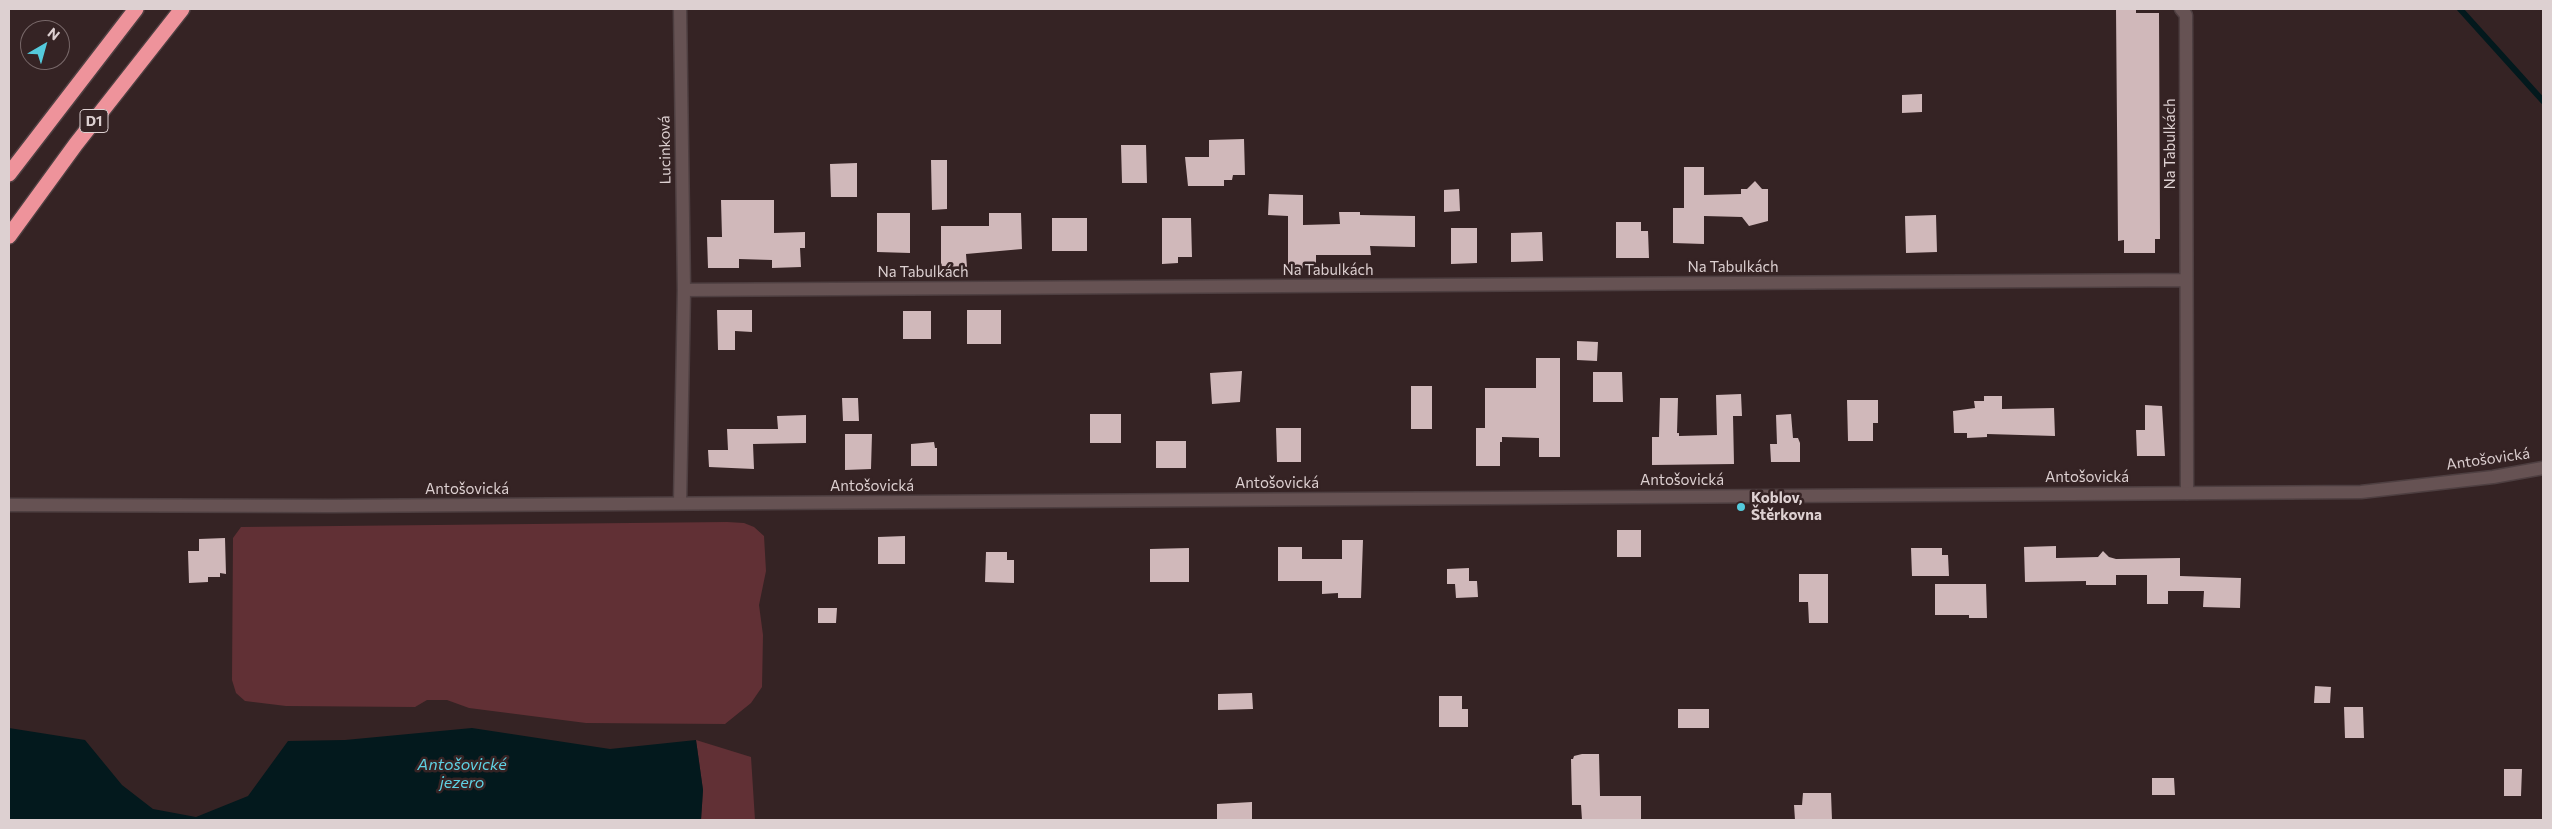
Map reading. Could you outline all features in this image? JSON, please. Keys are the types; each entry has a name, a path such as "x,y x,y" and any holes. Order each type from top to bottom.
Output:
{"highway":[{"name":"D1","path":"9,174 136,9"},
{"name":"D1","path":"9,236 76,144 182,9"}],"street":[{"name":"Lucinková","path":"680,9 684,290"},
{"name":"Na Tabulkách","path":"2181,9 2186,15 2187,493"},
{"name":"Na Tabulkách","path":"684,290 2186,280"},
{"path":"680,503 684,290"},
{"name":"Antošovická","path":"9,504 342,506 2361,492 2494,477 2543,468"}],"shaded area":[{"path":"744,523 754,527 764,536 766,571 759,605 763,635 762,687 751,703 725,724 586,723 469,708 447,700 427,700 415,707 286,706 245,701 236,693 232,680 233,538 241,527"},
{"path":"696,740 751,757 755,820 701,820 703,790"}],"water":[{"name":"Antošovické jezero","path":"9,728 85,740 122,785 153,809 196,817 248,796 288,741 345,740 472,728 610,749 696,740 703,790 701,820 9,820"}],"building":[{"path":"2116,9 2136,9 2136,13 2159,13 2160,239 2155,239 2155,253 2124,253 2124,240 2118,241"},
{"path":"1922,94 1922,112 1902,113 1902,95"},
{"path":"1244,139 1245,175 1233,175 1232,180 1224,180 1224,186 1188,186 1185,157 1209,157 1209,140"},
{"path":"1121,145 1146,145 1147,183 1122,183"},
{"path":"931,160 947,160 947,209 932,210"},
{"path":"857,163 857,197 831,197 830,164"},
{"path":"1684,167 1704,167 1704,195 1741,194 1741,189 1747,189 1755,181 1762,189 1768,189 1768,221 1749,226 1742,217 1704,216 1704,244 1673,243 1673,208 1684,208"},
{"path":"1459,189 1460,211 1444,212 1444,190"},
{"path":"1269,194 1303,195 1303,225 1340,224 1339,212 1360,212 1360,215 1415,216 1415,247 1370,246 1371,255 1316,255 1316,263 1303,263 1303,270 1288,271 1288,216 1268,215"},
{"path":"721,200 774,200 774,233 805,232 805,248 800,248 801,267 772,268 772,260 739,259 739,268 708,268 707,237 722,237"},
{"path":"877,213 910,213 910,253 877,252"},
{"path":"989,213 1021,213 1022,249 966,254 967,267 941,266 941,226 989,226"},
{"path":"1936,215 1937,252 1906,253 1905,216"},
{"path":"1052,218 1087,218 1087,251 1052,251"},
{"path":"1162,218 1191,218 1192,257 1178,257 1178,263 1162,264"},
{"path":"1616,222 1641,222 1641,231 1648,231 1649,258 1616,258"},
{"path":"1451,228 1477,228 1477,263 1451,264"},
{"path":"1542,232 1543,261 1511,262 1511,233"},
{"path":"717,310 752,310 752,332 735,331 735,350 718,350"},
{"path":"967,310 1001,310 1001,344 967,344"},
{"path":"903,311 931,311 931,339 903,339"},
{"path":"1577,341 1598,342 1597,361 1577,360"},
{"path":"1536,358 1560,358 1560,457 1539,457 1539,438 1502,437 1502,442 1500,442 1500,466 1476,466 1476,428 1485,428 1485,388 1536,388"},
{"path":"1242,371 1240,402 1212,404 1210,373"},
{"path":"1593,372 1622,372 1623,402 1593,402"},
{"path":"1411,386 1432,386 1432,429 1411,429"},
{"path":"1741,394 1742,416 1733,416 1734,464 1652,465 1652,437 1659,437 1660,398 1678,398 1677,433 1679,433 1679,436 1717,435 1716,395"},
{"path":"1984,396 2002,396 2002,409 2054,408 2055,436 1987,434 1987,437 1967,438 1967,433 1954,433 1953,411 1975,408 1974,401 1984,401"},
{"path":"842,398 858,398 859,421 843,421"},
{"path":"1847,400 1878,400 1878,423 1873,423 1873,441 1848,441"},
{"path":"2145,405 2162,406 2165,456 2137,456 2136,430 2145,430"},
{"path":"1090,414 1121,414 1121,443 1090,443"},
{"path":"1791,414 1793,438 1798,438 1800,443 1800,462 1771,462 1770,444 1777,444 1776,415"},
{"path":"806,415 806,443 753,444 754,469 709,467 708,450 728,450 727,429 778,429 777,416"},
{"path":"1276,428 1301,428 1301,462 1277,462"},
{"path":"845,434 872,434 871,469 845,470"},
{"path":"1156,441 1186,441 1186,468 1156,468"},
{"path":"934,442 935,448 937,448 937,466 911,466 911,444"},
{"path":"1617,530 1641,530 1641,557 1617,557"},
{"path":"905,536 905,564 878,564 878,537"},
{"path":"225,538 226,574 220,573 220,577 208,577 208,582 189,583 188,551 199,551 199,539"},
{"path":"1342,540 1363,540 1361,598 1338,598 1338,593 1322,594 1322,581 1278,581 1278,547 1302,547 1302,559 1342,559"},
{"path":"2056,546 2056,558 2098,557 2103,551 2109,557 2116,559 2180,558 2180,576 2241,578 2240,608 2203,607 2204,591 2168,591 2168,604 2147,604 2147,575 2116,575 2116,585 2086,585 2086,581 2025,582 2024,547"},
{"path":"1189,548 1189,582 1150,582 1150,549"},
{"path":"1911,548 1942,548 1942,555 1948,555 1949,576 1912,576"},
{"path":"986,552 1007,552 1007,560 1014,560 1014,583 985,582"},
{"path":"1469,568 1469,581 1477,581 1478,597 1456,598 1455,584 1447,584 1447,569"},
{"path":"1799,574 1828,574 1828,623 1809,623 1808,602 1799,602"},
{"path":"1935,584 1986,584 1987,618 1969,618 1969,615 1935,615"},
{"path":"818,608 837,608 836,623 818,623"},
{"path":"2315,686 2331,687 2330,703 2314,703"},
{"path":"1252,693 1253,709 1218,710 1218,694"},
{"path":"1439,696 1462,696 1462,709 1468,709 1468,727 1439,727"},
{"path":"2344,707 2363,707 2364,738 2345,738"},
{"path":"1678,709 1709,709 1709,728 1678,728"},
{"path":"1582,754 1599,754 1600,796 1641,796 1641,820 1582,820 1581,805 1572,805 1571,759"},
{"path":"2504,769 2522,769 2521,796 2504,796"},
{"path":"2152,778 2174,778 2175,795 2152,795"},
{"path":"1803,793 1831,793 1832,820 1795,820 1794,805 1802,805"},
{"path":"1252,802 1252,819 1217,820 1217,804"}],"waterway":[{"path":"2460,9 2543,101"}],"place":[{"name":"Koblov, Štěrkovna","path":"1741,507"}]}
